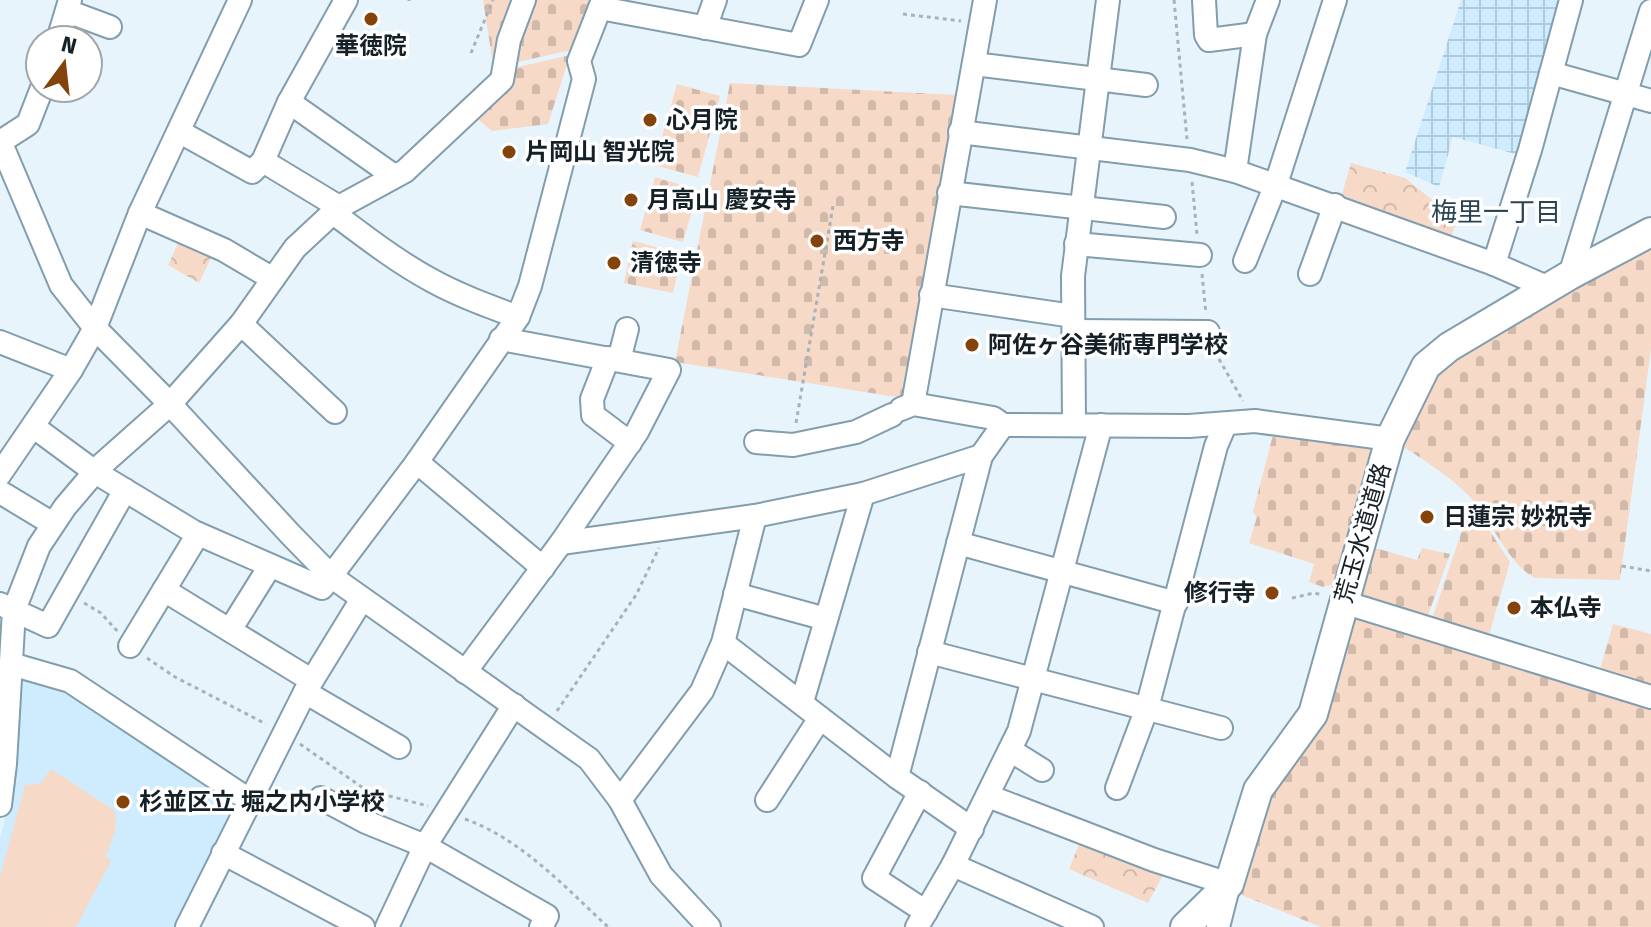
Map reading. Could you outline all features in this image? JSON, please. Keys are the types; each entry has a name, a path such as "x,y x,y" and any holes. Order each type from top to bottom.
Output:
{"main road":[{"name":"荒玉水道道路","path":"1185,927 1229,884 1258,790 1313,714 1334,599 1390,439 1426,366 1449,347 1650,228"}],"street":[{"path":"0,474 34,427 95,328 140,213 180,132 203,64 240,0"},
{"path":"180,132 252,172 263,161 289,102 346,0"},
{"path":"0,804 11,664 7,607 53,524 95,472 170,404 241,324 295,248 336,210 405,171 502,80 509,40 524,0"},
{"path":"705,28 715,0"},
{"path":"34,427 95,472 198,534 322,588 417,462 518,317 530,286 584,79 579,61 602,4 705,28 799,45 817,0"},
{"path":"902,409 931,295 985,0"},
{"path":"1074,425 1076,244 1108,0"},
{"path":"1204,0 1209,40 1255,34"},
{"path":"1235,171 1255,34 1268,0"},
{"path":"1245,261 1276,184 1335,0"},
{"path":"1494,264 1571,0"},
{"path":"68,5 110,27"},
{"path":"960,132 1190,160 1235,171 1494,264 1560,282 1628,94 1651,11"},
{"path":"974,64 1146,85"},
{"path":"1551,73 1651,101"},
{"path":"289,102 394,176"},
{"path":"36,104 28,124 1,151 61,285 95,328 332,577 589,759 620,800 661,875 709,927"},
{"path":"263,161 336,210 429,280 518,317"},
{"path":"949,193 1164,217"},
{"path":"1310,274 1335,205"},
{"path":"140,213 224,250 273,279"},
{"path":"1076,244 1200,255"},
{"path":"931,295 1074,324 1208,332"},
{"path":"241,324 335,412"},
{"path":"627,329 592,399 593,415 630,443"},
{"path":"465,672 543,568 630,443 669,370 501,339"},
{"path":"0,342 71,370"},
{"path":"756,442 793,445 856,432 902,409 993,418 1003,425 1225,425 1255,421 1390,439"},
{"path":"897,777 981,456 1003,425"},
{"path":"920,792 874,878 921,919 972,829 1019,731 1101,425"},
{"path":"1117,788 1147,708 1216,446 1225,425"},
{"path":"561,543 755,516 863,494 981,456"},
{"path":"417,462 543,568"},
{"path":"7,607 48,626 125,490"},
{"path":"0,492 53,524"},
{"path":"802,702 863,494"},
{"path":"620,800 702,691 723,643 755,516"},
{"path":"130,646 198,534"},
{"path":"958,543 1176,603"},
{"path":"230,630 270,566"},
{"path":"164,590 230,630 399,747"},
{"path":"735,594 826,619"},
{"path":"187,927 308,686 362,599"},
{"path":"1334,599 1651,697"},
{"path":"723,643 897,777 972,829"},
{"path":"929,652 1221,728"},
{"path":"11,664 70,681 249,800"},
{"path":"387,927 425,846 514,705"},
{"path":"767,800 820,718"},
{"path":"1010,750 1042,770"},
{"path":"988,796 1154,860 1229,884 1218,927"},
{"path":"321,798 366,822 425,846 547,916 541,927"},
{"path":"223,853 363,927"},
{"path":"953,865 1092,927"}],"path":[{"path":"471,53 493,0"},
{"path":"1174,0 1186,114"},
{"path":"903,14 981,24"},
{"path":"793,445 833,206"},
{"path":"546,727 636,595 668,528"},
{"path":"1622,566 1651,571"},
{"path":"67,593 101,613 130,646 175,677 284,733 366,790 487,826 517,846 608,927"},
{"path":"1292,598 1314,593 1334,599"}],"shaded area":[{"path":"1461,0 1561,0 1519,155 1453,137 1439,187 1405,172"},
{"name":"杉並区立 堀之内小学校","path":"15,675 67,685 238,805 174,927 0,927 0,838 11,796"}],"green space":[{"path":"483,0 514,0 492,58"},
{"path":"533,0 591,0 571,50 509,64"},
{"path":"570,55 548,124 492,131 474,116 509,69"},
{"name":"西方寺","path":"730,83 957,95 909,399 675,362"},
{"path":"677,84 720,96 698,177 654,165"},
{"path":"1351,163 1405,178 1457,220 1449,242 1340,201"},
{"path":"655,177 698,190 683,242 640,230"},
{"path":"1651,234 1651,349 1620,580 1535,578 1516,563 1469,496 1394,440 1428,367"},
{"path":"181,237 214,251 199,283 168,265"},
{"path":"633,241 682,254 673,293 624,283"},
{"path":"1274,431 1376,448 1342,582 1323,587 1309,582 1314,564 1249,543 1257,517 1253,512"},
{"path":"1470,507 1510,562 1489,635 1473,630 1471,636 1431,622"},
{"path":"1365,545 1417,560 1422,548 1450,554 1426,621 1349,599"},
{"path":"1348,610 1651,702 1651,927 1321,927 1234,892 1260,802"},
{"path":"1613,624 1651,634 1651,691 1598,677"},
{"path":"51,769 115,811 116,827 106,857 111,861 76,927 0,927 0,877 25,785 40,784"},
{"path":"1080,842 1164,873 1148,903 1069,869"}],"place":[{"name":"華徳院","path":"371,19"},
{"name":"心月院","path":"650,120"},
{"name":"片岡山 智光院","path":"509,152"},
{"name":"月高山 慶安寺","path":"631,200"},
{"name":"西方寺","path":"817,241"},
{"name":"清徳寺","path":"614,263"},
{"name":"阿佐ヶ谷美術専門学校","path":"972,345"},
{"name":"日蓮宗 妙祝寺","path":"1427,517"},
{"name":"修行寺","path":"1272,593"},
{"name":"本仏寺","path":"1514,608"},
{"name":"杉並区立 堀之内小学校","path":"123,802"}],"district":[{"name":"梅里一丁目","path":"1496,212"}]}
